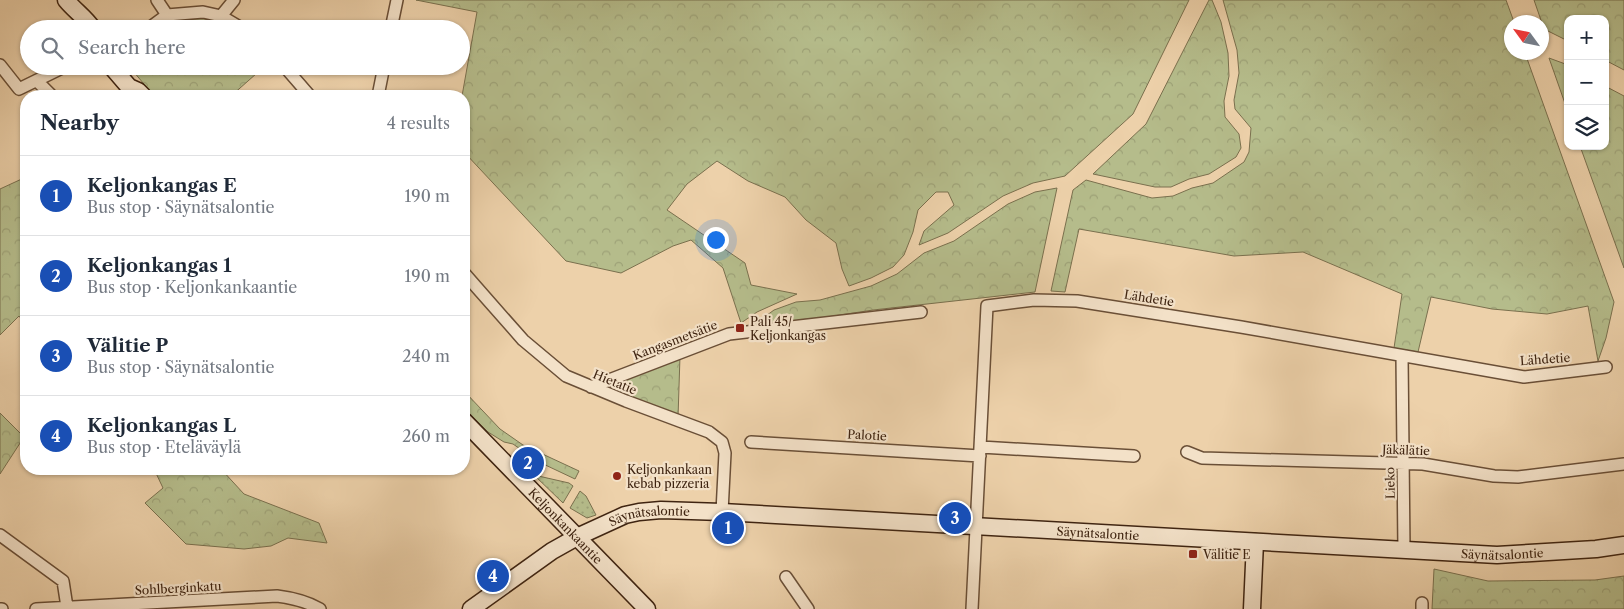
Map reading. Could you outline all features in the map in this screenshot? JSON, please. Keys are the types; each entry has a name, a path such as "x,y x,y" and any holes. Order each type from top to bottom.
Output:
{"main road":[{"path":"71,6 76,20"},
{"path":"71,6 87,20"},
{"path":"119,75 134,90"},
{"path":"131,75 136,81 139,90"},
{"name":"Keljonkankaantie","path":"470,426 647,609"},
{"name":"Säynätsalontie","path":"471,609 552,551 577,537 625,515 661,510 1498,555 1596,549 1624,545"},
{"path":"1252,609 1254,542"}],"street":[{"path":"157,0 167,15"},
{"path":"222,16 234,0"},
{"path":"393,20 397,0"},
{"path":"160,20 167,15 203,12 222,16 228,20"},
{"path":"0,65 19,89 49,75"},
{"path":"292,75 305,90"},
{"path":"379,90 382,75"},
{"path":"37,81 46,90"},
{"name":"Hietatie","path":"470,280 523,340 542,358 566,376 709,432 722,442 725,453 722,512"},
{"name":"Lähdetie","path":"972,609 987,306 1034,300 1077,301 1241,327 1524,377 1606,368"},
{"name":"Kangasmetsätie","path":"591,387 729,334 921,312"},
{"name":"Lieko","path":"1402,356 1404,550"},
{"name":"Palotie","path":"751,442 981,452 1134,456"},
{"name":"Jäkälätie","path":"1187,452 1202,458 1423,464 1494,476 1518,477 1624,464"},
{"path":"0,535 63,582 67,607"},
{"path":"786,577 808,609"},
{"name":"Sohlberginkatu","path":"36,609 277,596 295,598 308,602 320,609"}],"green space":[{"path":"416,0 1189,0 1133,114 1065,176 1033,183 1003,196 948,233 919,245 924,231 954,205 948,192 936,192 918,210 913,232 904,255 893,267 849,286 842,269 836,243 806,220 785,197 748,181 717,161 687,184 667,210 745,263 751,285 797,294 757,312 741,323 723,268 691,240 673,246 621,273 566,261 470,158 470,90 463,90 466,75 470,75 470,51 477,12"},
{"path":"1209,0 1212,0 1221,22 1228,53 1229,76 1224,101 1225,117 1239,134 1241,148 1236,157 1209,174 1189,179 1171,187 1155,187 1093,174 1146,124"},
{"path":"1223,0 1506,0 1511,15 1504,15 1504,60 1528,60 1614,302 1606,338 1598,361 1588,306 1547,314 1492,309 1431,297 1418,352 1394,348 1402,294 1303,252 1234,256 1079,229 1065,292 1051,291 1073,190 1086,180 1152,198 1173,196 1192,188 1213,183 1244,162 1249,152 1251,128 1235,109 1234,100 1239,73 1237,50"},
{"path":"1534,0 1624,0 1624,70 1609,62 1609,15 1564,15 1564,39 1549,32 1549,15 1539,15"},
{"path":"203,18 207,20 182,20"},
{"path":"1549,58 1564,64 1564,101"},
{"path":"136,75 255,75 238,90 149,90"},
{"path":"1609,88 1624,96 1624,268 1581,150 1609,150"},
{"path":"20,180 20,317 19,316 0,335 0,189"},
{"path":"1057,188 1035,292 873,310 748,329 774,310 796,302 820,300 871,286 897,274 924,253 954,241 1008,204 1035,192"},
{"path":"680,356 678,418 618,395 616,381"},
{"path":"470,397 500,429 523,445 579,471 575,479 539,462 513,444 504,442 488,432 470,414"},
{"path":"0,413 20,433 20,443 0,474"},
{"path":"157,475 227,475 244,494 319,523 327,543 288,538 271,546 244,549 186,544 145,503 163,488"},
{"path":"534,475 569,483 573,486 563,503"},
{"path":"580,491 586,496 596,515 587,518 570,508"},
{"path":"1434,569 1488,581 1595,580 1624,576 1624,609 1432,609"}],"place":[{"name":"Pali 45/ Keljonkangas","path":"740,328"},
{"name":"Keljonkangas 1","path":"528,463"},
{"name":"Keljonkankaan kebab pizzeria","path":"617,476"},
{"name":"Välitie P","path":"955,518"},
{"name":"Keljonkangas E","path":"728,528"},
{"name":"Välitie E","path":"1193,554"},
{"name":"Keljonkangas L","path":"493,576"}]}
